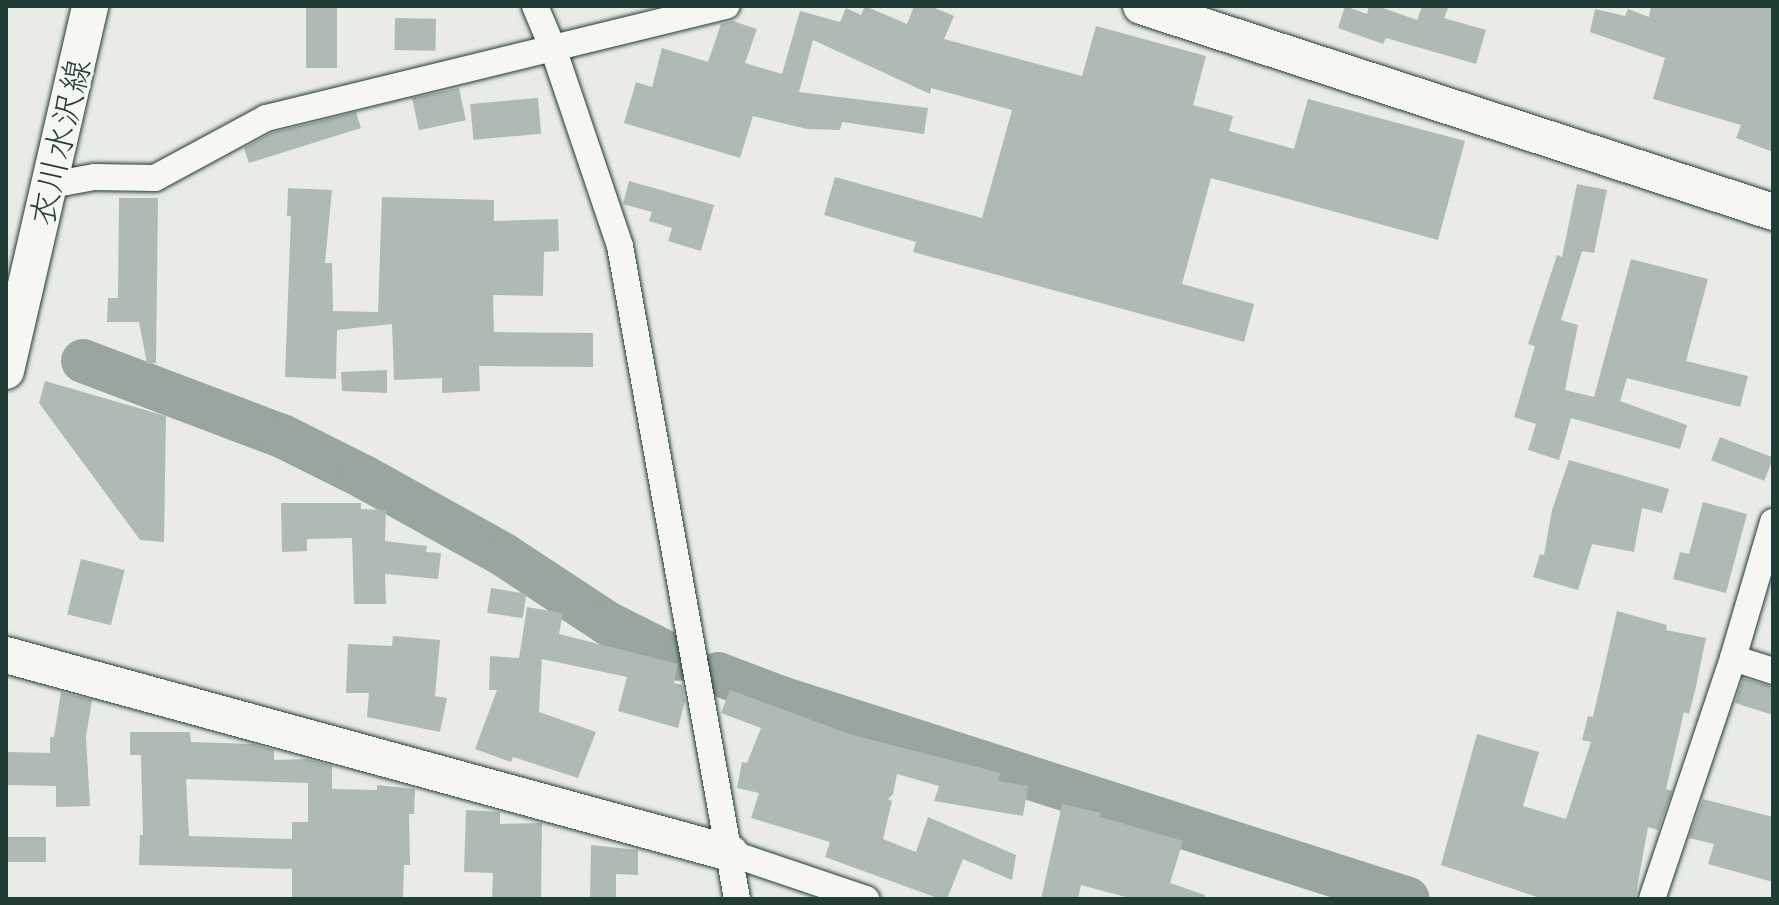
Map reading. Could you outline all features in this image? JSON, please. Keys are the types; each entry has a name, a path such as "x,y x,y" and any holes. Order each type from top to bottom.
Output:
{"street":[{"name":"衣川水沢線","path":"6,371 90,6"},
{"path":"535,6 554,51 620,246 737,899"},
{"path":"51,185 94,177 155,178 266,118 554,51 727,6"},
{"path":"1141,6 1773,212"},
{"path":"1652,899 1733,658 1773,522"},
{"path":"6,655 730,853 866,899"},
{"path":"1733,658 1773,671"}],"building":[{"path":"306,6 337,6 337,68 306,68"},
{"path":"865,6 907,24 914,6 930,6 954,16 944,39 1082,76 1096,26 1206,56 1193,105 1233,116 1229,131 1294,149 1308,99 1465,141 1438,240 1211,178 1182,284 1254,304 1244,342 913,252 916,242 824,215 835,177 982,218 1012,110 931,88 930,94 813,40 799,92 928,108 924,134 842,122 840,130 807,129 753,116 740,158 624,123 636,82 652,87 662,48 708,62 721,24 733,21 757,29 745,63 782,74 800,11 840,22 846,8 861,15"},
{"path":"1345,6 1367,14 1369,6 1378,6 1417,20 1422,6 1449,6 1444,18 1486,30 1476,64 1386,38 1383,44 1338,28"},
{"path":"1651,6 1773,6 1773,152 1736,138 1741,125 1653,99 1665,58 1590,32 1595,9 1625,16 1628,9 1649,17"},
{"path":"395,18 436,19 435,51 394,50"},
{"path":"459,88 466,120 419,130 412,98"},
{"path":"538,98 541,134 473,140 470,104"},
{"path":"356,112 361,128 249,163 244,148 271,133"},
{"path":"629,181 714,205 701,251 668,241 672,228 649,221 652,212 623,204"},
{"path":"1577,184 1607,190 1594,253 1582,251 1561,320 1578,325 1565,390 1594,397 1631,259 1708,279 1686,361 1748,376 1740,407 1627,378 1620,401 1687,425 1680,449 1571,418 1559,460 1528,450 1536,424 1514,417 1535,346 1528,344 1557,255 1562,257"},
{"path":"288,188 332,190 325,263 332,263 333,311 378,312 382,197 494,200 494,221 558,219 559,251 544,252 543,296 493,295 494,332 593,333 593,367 479,366 480,391 442,393 442,378 394,380 392,324 337,330 336,379 285,377 291,216 287,216"},
{"path":"119,198 158,198 156,363 147,364 139,322 107,322 108,298 118,298"},
{"path":"387,370 387,393 342,391 341,372"},
{"path":"45,381 166,416 164,542 140,540 39,403"},
{"path":"1720,437 1773,457 1764,481 1711,460"},
{"path":"1569,460 1669,489 1662,513 1642,508 1634,552 1592,544 1578,590 1533,577 1540,554 1544,555 1552,510"},
{"path":"1703,502 1747,514 1726,593 1673,579 1680,552 1689,554"},
{"path":"281,503 361,503 361,509 386,510 385,541 427,546 426,552 441,553 438,579 385,574 386,604 354,604 352,538 307,539 307,551 282,552"},
{"path":"81,559 125,570 111,625 67,614"},
{"path":"491,588 527,594 523,618 487,613"},
{"path":"527,607 563,613 559,634 678,664 674,683 682,685 685,701 678,728 618,711 627,677 542,659 539,712 596,732 578,778 513,757 511,762 475,749 497,690 489,690 490,656 519,658"},
{"path":"1617,611 1667,625 1666,630 1706,638 1689,714 1684,712 1666,789 1672,791 1658,830 1648,827 1635,899 1543,899 1441,865 1477,734 1539,752 1523,806 1566,819 1591,742 1582,740 1588,716 1593,717"},
{"path":"393,636 440,640 435,696 447,698 440,732 367,717 369,693 346,693 348,644 392,646"},
{"path":"1743,678 1773,687 1773,715 1735,703"},
{"path":"730,690 849,734 1000,773 998,781 1028,786 1023,816 934,801 939,786 897,774 893,794 888,799 892,801 883,839 916,852 928,817 1016,855 1012,880 963,859 947,899 940,899 825,857 830,842 751,818 759,793 737,788 742,762 747,763 761,728 721,713"},
{"path":"61,692 92,700 86,737 90,806 56,807 56,786 6,785 6,752 50,753 50,737 54,737"},
{"path":"130,732 190,732 191,742 252,744 274,750 274,760 307,759 332,766 332,789 377,790 377,785 415,789 414,814 409,814 410,865 404,865 403,899 292,899 292,869 139,865 140,835 143,835 141,755 130,755","holes":["186,779 308,783 308,822 292,822 292,839 189,836"]},
{"path":"1703,799 1773,817 1773,882 1708,864 1714,844 1689,838"},
{"path":"1062,804 1101,813 1100,817 1183,841 1170,883 1205,895 1205,899 1133,899 1081,885 1078,899 1041,899"},
{"path":"466,810 500,812 500,824 542,823 541,899 492,899 493,873 464,872"},
{"path":"6,837 46,837 46,862 6,862"},
{"path":"591,845 638,850 638,875 616,874 616,899 590,899"}],"waterway":[{"path":"83,361 282,436 364,477 504,555 607,623 679,659"},
{"path":"718,674 781,698 1408,899"}]}
